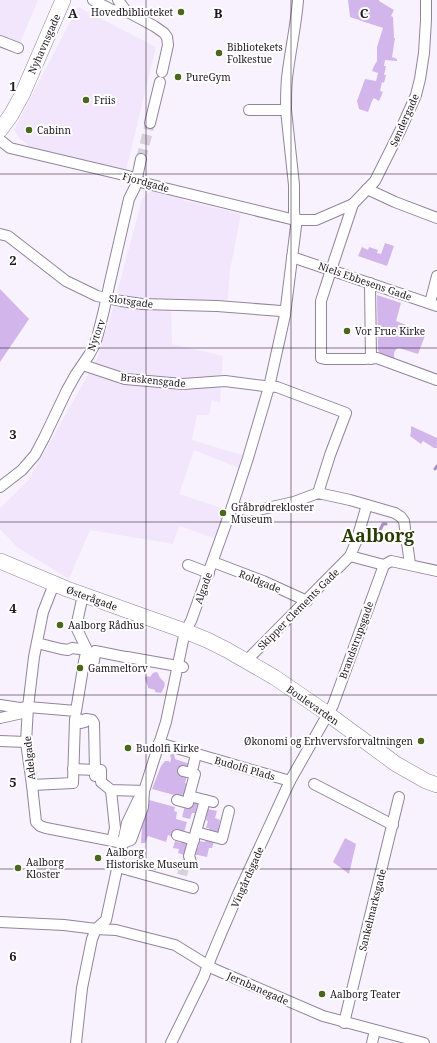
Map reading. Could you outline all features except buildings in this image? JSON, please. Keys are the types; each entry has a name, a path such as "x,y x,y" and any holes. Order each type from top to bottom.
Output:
{"street":[{"name":"Nyhavnsgade","path":"0,113 14,91 53,0"},
{"name":"Nyhavnsgade","path":"0,130 11,115 22,95 63,0"},
{"path":"93,0 112,10 125,8"},
{"path":"118,0 125,8 158,28 167,37 168,49 150,123"},
{"name":"Algade","path":"76,1043 82,988 92,939 96,929 106,920 127,823 144,791 181,667 185,631 191,621 209,573 248,458 269,387 285,315 296,226 294,216 294,185 286,110 287,78 298,0"},
{"name":"Søndergade","path":"294,216 316,220 353,204 375,181 416,95 424,53 426,0"},
{"path":"0,41 18,48"},
{"path":"249,110 286,110"},
{"name":"Fjordgade","path":"0,140 10,148 128,176 136,180 216,201 294,216"},
{"name":"Nytorv","path":"0,487 22,470 35,455 67,390 92,349 98,334 129,199 135,187 141,159"},
{"path":"367,189 395,202 437,218"},
{"name":"Søndergade","path":"353,204 321,301 321,358 372,359"},
{"name":"Slotsgade","path":"0,234 8,236 66,281 97,296 142,304 217,306 281,311"},
{"name":"Niels Ebbesens Gade","path":"292,256 433,304"},
{"path":"433,304 437,276"},
{"path":"370,283 372,359 377,358 437,380"},
{"name":"Braskensgade","path":"83,364 125,379 183,384 225,381 277,387 346,413 330,455 318,493"},
{"path":"232,507 247,510 258,510 294,502 318,493 395,513 404,521 410,564"},
{"name":"Skipper Clements Gade","path":"246,661 350,556 368,506"},
{"path":"350,556 384,565 391,561 437,571"},
{"name":"Østerågade","path":"0,561 83,595 185,631"},
{"name":"Roldgade","path":"213,562 263,581 307,601"},
{"path":"188,565 209,573"},
{"name":"Brandstrupsgade","path":"328,714 333,705 384,565"},
{"name":"Adelgade","path":"54,584 43,612 27,709 26,742 36,822 40,826 123,843"},
{"path":"0,705 76,713 88,654 76,627 83,595"},
{"name":"Boulevarden","path":"185,631 207,640 274,677 328,714 396,764 426,781 437,785"},
{"path":"37,643 61,649 68,650 72,648 88,654 126,657 181,667"},
{"path":"0,718 27,709"},
{"name":"Vingårdsgade","path":"171,1043 204,976 207,965 235,901 290,781 328,714"},
{"path":"32,785 73,783 75,719 79,719 81,723 86,719 92,720 94,723 101,782 111,790 115,828 112,841"},
{"path":"0,741 26,742"},
{"name":"Budolfi Plads","path":"159,743 193,763 290,781"},
{"name":"Budolfi Plads","path":"189,796 195,774 193,763 204,745"},
{"path":"73,769 99,773"},
{"path":"314,784 393,825"},
{"path":"111,790 127,787 144,791"},
{"path":"177,800 188,803 189,796 209,801 187,859"},
{"name":"Sankelmarksgade","path":"344,1023 399,797"},
{"path":"177,835 222,839 229,811"},
{"path":"118,867 181,880 193,888"},
{"name":"Jernbanegade","path":"0,922 64,925 116,930 175,945 207,965 323,1016 344,1023 424,1043"},
{"path":"372,1043 375,1030"}],"shaded area":[{"path":"0,0 38,0 20,43 0,35"},
{"path":"348,0 379,0 394,10 391,16 393,17 395,38 392,57 397,59 397,61 385,60 384,66 386,66 384,75 386,75 384,83 382,82 380,91 383,92 379,101 374,98 368,112 359,109 357,101 365,79 376,81 378,73 372,71 377,61 377,47 383,28 350,17"},
{"name":"Friis","path":"78,7 156,47 126,170 30,147 20,139 14,130"},
{"path":"152,190 183,198 183,200 241,214 230,270 227,310 171,308 172,344 223,356 220,403 212,400 209,415 197,415 192,440 242,455 239,468 194,450 179,494 227,510 217,539 179,526 173,544 90,530 69,579 17,547 0,529 0,508 28,481 97,359 112,312 142,199"},
{"path":"385,243 394,246 387,266 358,256 362,247 368,250 369,247 378,250 377,253 381,254"},
{"path":"0,289 29,319 0,362"},
{"path":"377,295 401,303 396,321 426,333 418,354 399,348 394,352 395,359 380,354 378,350"},
{"path":"411,426 437,438 437,448 434,448 423,441 421,444 410,436"},
{"path":"156,672 165,683 164,689 161,693 155,692 155,690 148,688 145,679 146,676 150,677"},
{"path":"174,753 175,759 190,764 185,783 191,785 188,795 183,794 182,796 178,796 152,789 161,766 165,761 169,761 170,763 170,755"},
{"path":"149,800 175,807 174,811 177,812 176,819 187,822 184,832 176,838 168,835 166,842 148,836 145,843 141,843 142,825"},
{"path":"193,801 198,802 195,813 192,813 190,819 182,817 185,806"},
{"path":"208,809 217,811 215,818 220,820 219,827 221,828 219,835 208,832 209,828 206,828 208,821 206,820"},
{"path":"345,838 356,844 349,874 333,862"},
{"path":"182,839 187,841 184,855 178,853 179,849 173,848 175,841 181,843"},
{"path":"206,839 214,841 212,848 209,848 207,857 193,854 195,847 198,848 199,841 205,842"}],"waterway":[{"path":"360,543 369,540 372,533 379,532 383,524 386,524"}],"tunnel":[{"path":"141,159 150,123"},
{"path":"182,875 186,860"}],"place":[{"name":"Hovedbiblioteket","path":"181,12"},
{"name":"Bibliotekets Folkestue","path":"219,53"},
{"name":"PureGym","path":"178,77"},
{"name":"Friis","path":"86,100"},
{"name":"Cabinn","path":"29,130"},
{"name":"Vor Frue Kirke","path":"347,331"},
{"name":"Gråbrødrekloster Museum","path":"223,513"},
{"name":"Aalborg Rådhus","path":"60,625"},
{"name":"Gammeltorv","path":"80,668"},
{"name":"Økonomi og Erhvervsforvaltningen","path":"421,741"},
{"name":"Budolfi Kirke","path":"128,748"},
{"name":"Aalborg Historiske Museum","path":"98,858"},
{"name":"Aalborg Kloster","path":"18,868"},
{"name":"Aalborg Teater","path":"322,994"}],"district":[{"name":"Aalborg","path":"378,535"}]}
